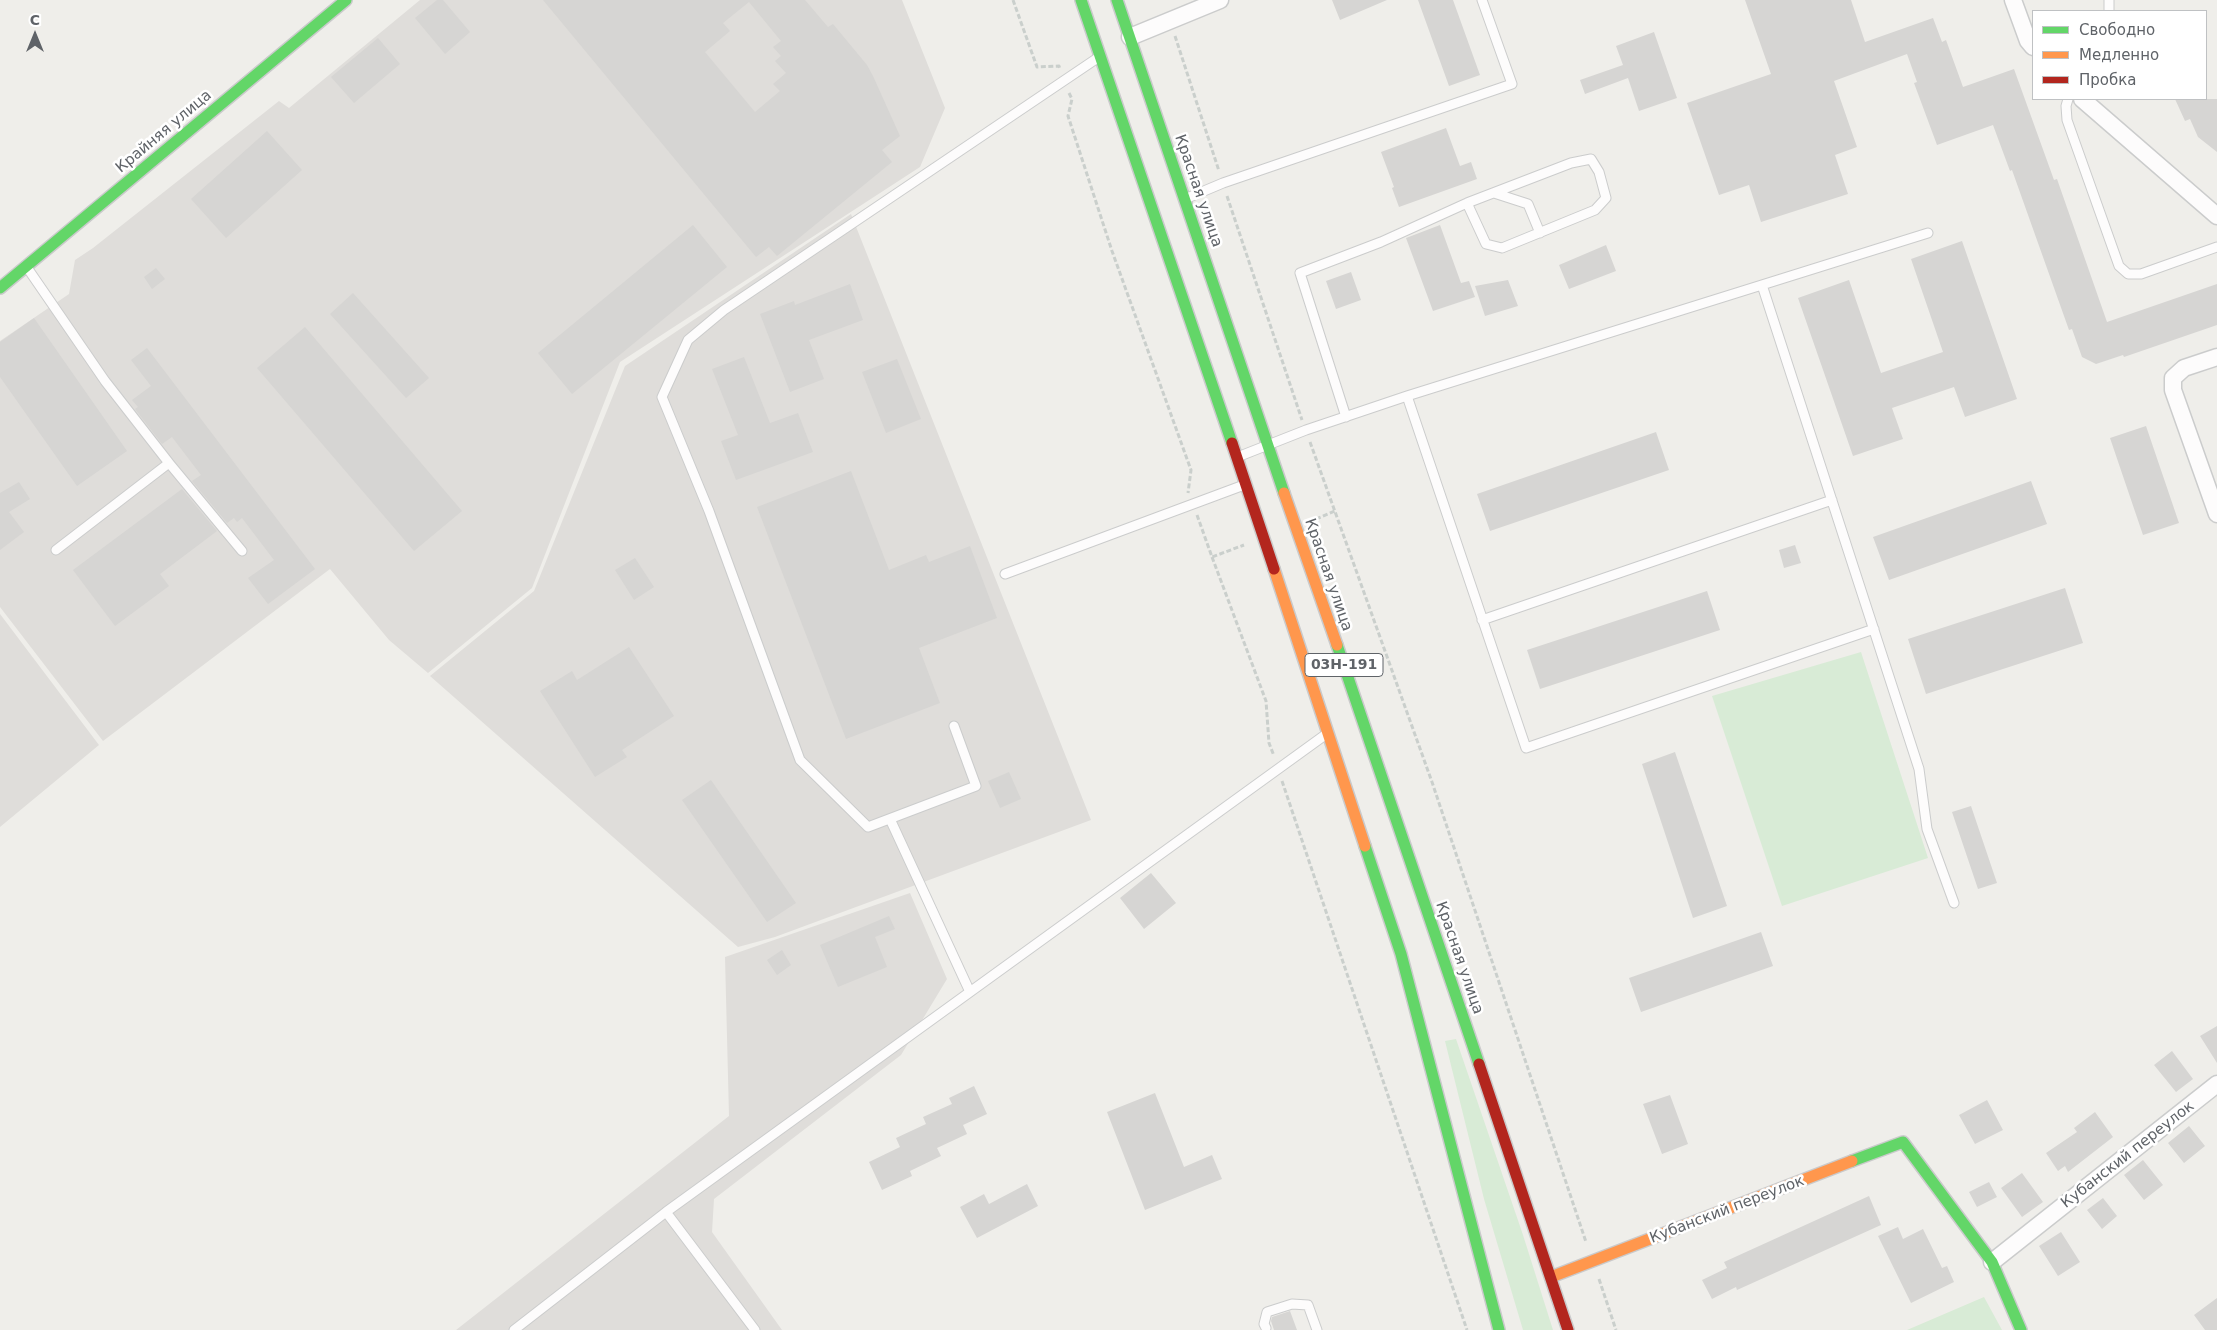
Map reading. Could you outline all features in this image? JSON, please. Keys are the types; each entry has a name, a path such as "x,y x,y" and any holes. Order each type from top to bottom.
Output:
{"main road":[{"name":"Крайняя улица","path":"0,288 346,0"},
{"name":"03Н-191","path":"1080,0 1237,457 1401,954 1488,1295 1499,1330"},
{"name":"Красная улица","path":"1117,0 1267,445 1370,739 1568,1330"},
{"name":"Кубанский переулок","path":"1551,1277 1903,1142 1992,1262"},
{"path":"1992,1262 2021,1330"}],"street":[{"path":"1130,37 1220,0"},
{"path":"2013,0 2028,41 2032,46"},
{"path":"2083,100 2217,216"},
{"path":"2217,357 2184,368 2173,378 2173,390 2217,514"},
{"name":"Кубанский переулок","path":"1992,1262 2217,1084"}],"lane":[{"path":"1185,199 1223,183 1512,84 1482,0"},
{"path":"954,726 976,786 868,827 800,760 709,511 662,397 688,340 724,310 1100,56"},
{"path":"2068,100 2067,120 2120,266 2128,274 2141,274 2217,247"},
{"path":"1346,418 1300,273 1381,242 1468,203 1571,163 1591,159 1599,172 1606,198 1595,210 1502,248 1486,244 1468,203"},
{"path":"1494,193 1528,204 1540,233"},
{"path":"1237,457 1306,430 1407,396 1928,233"},
{"path":"26,266 105,381 169,463 242,551"},
{"path":"1762,285 1919,770 1927,829 1954,903"},
{"path":"1407,396 1526,748 1874,629"},
{"path":"56,550 169,463"},
{"path":"1005,574 1246,484"},
{"path":"1482,620 1832,500"},
{"path":"514,1330 666,1212 1329,732"},
{"path":"890,818 970,992"},
{"path":"666,1212 755,1330"},
{"path":"1266,1328 1264,1324 1267,1312 1292,1304 1308,1305 1317,1330"}],"path":[{"path":"1013,0 1036,67 1059,66 1072,99 1068,116 1112,252 1191,470 1188,492 1266,701 1269,743 1467,1330"},
{"path":"1170,21 1306,430 1432,782 1616,1330"},
{"path":"1296,527 1335,511"},
{"path":"1212,557 1264,538"}],"shaded area":[{"path":"420,0 902,0 945,108 920,167 620,362 532,588 428,673 389,640 330,569 103,741 0,607 0,341 69,294 75,260 93,248 279,101 289,108"},
{"path":"851,214 1091,820 775,937 738,947 430,676 534,591 625,366"},
{"path":"0,614 99,745 0,827"},
{"path":"910,893 947,979 901,1055 714,1199 712,1232 782,1330 456,1330 729,1116 725,957"}],"green space":[{"path":"1861,652 1928,858 1782,906 1712,696"},
{"path":"1456,1039 1523,1235 1553,1330 1523,1330 1484,1199 1445,1041"},
{"path":"1984,1297 2002,1330 1907,1330"}],"building":[{"path":"437,0 443,0 470,32 445,54 415,18"},
{"path":"543,0 805,0 828,27 833,24 867,65 900,136 882,150 892,162 777,256 769,247 756,257","holes":["749,2 781,41 773,47 781,56 775,61 786,73 773,84 780,91 755,112 705,52 730,31 723,23"]},
{"path":"1332,0 1387,0 1340,20"},
{"path":"1418,0 1453,0 1480,75 1449,86"},
{"path":"1745,0 1851,0 1865,42 1933,18 1942,42 1946,40 1963,87 2014,69 2054,180 2057,179 2107,322 2217,284 2217,325 2124,357 2123,355 2096,364 2082,357 2072,329 2069,330 2012,170 2010,171 1993,125 1937,145 1914,83 1917,82 1907,54 1834,81 1857,147 1835,155 1848,194 1761,222 1749,185 1719,195 1687,103 1771,74"},
{"path":"1654,32 1677,98 1639,111 1628,78 1585,94 1580,80 1623,65 1616,46"},
{"path":"378,38 400,64 354,103 331,77"},
{"path":"2217,99 2217,152 2198,137 2190,119 2185,121 2175,100"},
{"path":"1446,128 1460,166 1471,162 1477,179 1399,207 1381,152"},
{"path":"267,131 302,170 226,238 191,199"},
{"path":"693,225 727,267 572,394 538,353"},
{"path":"1440,225 1461,283 1469,281 1475,297 1433,311 1406,238"},
{"path":"1962,241 2017,399 1965,417 1954,387 1892,408 1903,439 1853,456 1798,298 1849,280 1881,373 1943,352 1911,259"},
{"path":"1606,245 1616,271 1569,289 1559,265"},
{"path":"156,268 165,279 152,289 144,277"},
{"path":"1351,272 1361,300 1336,309 1326,281"},
{"path":"1508,280 1518,306 1485,316 1475,286"},
{"path":"850,284 863,320 809,340 824,379 790,392 760,314 794,301 795,305"},
{"path":"353,293 429,378 406,398 330,314"},
{"path":"34,318 127,451 77,486 0,377 0,342"},
{"path":"305,327 462,511 414,551 257,368"},
{"path":"147,348 315,569 268,604 248,578 274,560 242,518 237,522 234,518 227,523 192,481 201,475 172,437 162,444 135,409 138,407 132,400 151,386 131,360"},
{"path":"744,357 770,423 798,413 813,452 736,480 721,441 738,435 712,369"},
{"path":"897,359 921,419 886,433 862,372"},
{"path":"2146,426 2179,523 2143,535 2110,438"},
{"path":"1656,432 1669,470 1490,531 1477,494"},
{"path":"851,471 889,570 926,555 929,562 970,546 997,618 919,648 940,703 846,739 757,507"},
{"path":"2031,481 2047,524 1889,580 1873,537"},
{"path":"19,482 30,499 9,512 24,532 0,550 0,493"},
{"path":"182,489 217,531 160,574 169,586 115,626 73,570"},
{"path":"1795,545 1801,563 1784,568 1779,550"},
{"path":"635,558 654,587 634,600 615,570"},
{"path":"2065,588 2083,643 1926,694 1908,639"},
{"path":"1707,591 1720,630 1540,689 1527,650"},
{"path":"629,647 674,716 622,750 627,757 595,777 540,691 572,671 577,680"},
{"path":"1675,752 1727,906 1693,918 1642,764"},
{"path":"1009,772 1021,799 1000,808 988,781"},
{"path":"711,780 796,903 767,922 682,800"},
{"path":"1971,806 1997,883 1978,889 1952,812"},
{"path":"1151,873 1176,903 1144,929 1120,898"},
{"path":"889,916 895,929 875,937 887,967 838,987 820,945"},
{"path":"1761,932 1773,966 1641,1012 1629,978"},
{"path":"782,950 791,965 777,975 767,960"},
{"path":"2217,1026 2217,1063 2200,1036"},
{"path":"2172,1051 2193,1079 2176,1092 2154,1065"},
{"path":"974,1086 987,1114 963,1125 967,1134 937,1148 941,1156 910,1171 912,1176 882,1190 869,1162 900,1147 896,1138 926,1124 923,1117 952,1104 949,1098"},
{"path":"1155,1093 1184,1167 1212,1155 1222,1179 1145,1210 1107,1112"},
{"path":"1670,1095 1688,1144 1662,1154 1643,1104"},
{"path":"1987,1100 2003,1130 1975,1144 1959,1115"},
{"path":"2095,1112 2113,1137 2068,1172 2065,1166 2058,1171 2046,1153 2077,1132 2074,1128"},
{"path":"2189,1126 2205,1146 2184,1163 2168,1143"},
{"path":"2143,1160 2163,1185 2144,1200 2124,1175"},
{"path":"2022,1173 2043,1202 2022,1217 2001,1188"},
{"path":"1989,1182 1997,1197 1977,1207 1969,1192"},
{"path":"1027,1184 1038,1206 977,1238 960,1207 984,1194 989,1204"},
{"path":"1869,1196 1881,1225 1737,1290 1736,1287 1712,1299 1702,1280 1727,1268 1724,1262"},
{"path":"2103,1198 2117,1216 2102,1229 2087,1210"},
{"path":"1898,1227 1903,1239 1923,1229 1942,1268 1947,1266 1954,1282 1911,1303 1878,1236"},
{"path":"2061,1232 2080,1262 2058,1276 2039,1246"},
{"path":"2217,1298 2217,1330 2205,1330 2194,1315"},
{"path":"1290,1311 1297,1330 1274,1330 1271,1321 1272,1317"}],"traffic: fast":[{"path":"0,288 346,0"},
{"path":"1081,0 1232,443"},
{"path":"1117,0 1284,493"},
{"path":"1337,645 1479,1064"},
{"path":"1365,846 1401,954 1499,1330"},
{"path":"1852,1161 1903,1142 1992,1262 2021,1330"}],"traffic: slow":[{"path":"1284,493 1337,645"},
{"path":"1274,569 1365,846"},
{"path":"1551,1277 1852,1161"}],"traffic: jam":[{"path":"1232,443 1274,569"},
{"path":"1479,1064 1568,1330"}]}
